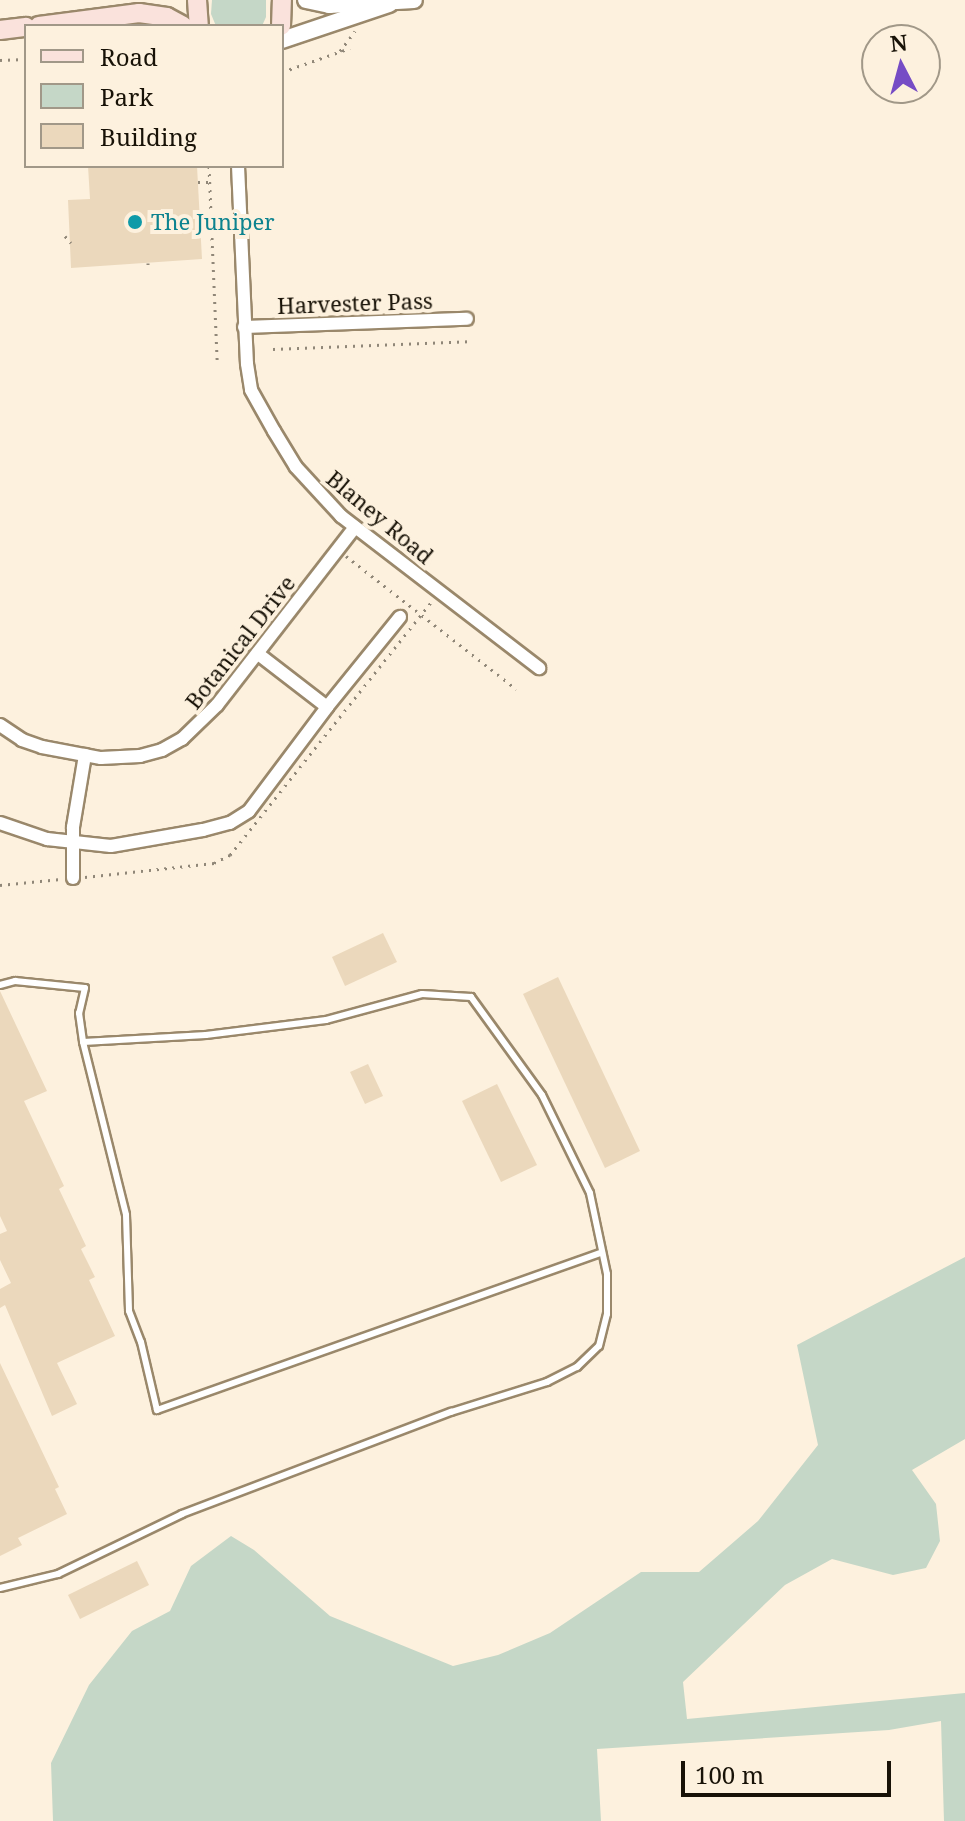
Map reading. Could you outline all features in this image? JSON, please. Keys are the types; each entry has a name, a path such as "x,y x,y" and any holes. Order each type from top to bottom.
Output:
{"main road":[{"path":"89,18 141,0"},
{"path":"197,0 199,24"},
{"path":"281,24 282,0"},
{"path":"52,24 139,13 167,17 179,24"},
{"path":"0,30 24,27"}],"street":[{"path":"306,0 329,5 389,4 414,0"},
{"path":"284,39 389,4"},
{"name":"Blaney Road","path":"238,168 244,327 251,390 274,431 304,476 355,527 539,668"},
{"name":"Harvester Pass","path":"244,327 467,319"},
{"name":"Botanical Drive","path":"0,725 22,740 85,755 140,756 162,750 182,739 217,705 355,527"},
{"path":"0,823 47,839 111,846 142,843 230,823 249,811 400,617"},
{"path":"257,653 327,707"},
{"path":"73,878 72,841 85,755"}],"lane":[{"path":"0,985 15,981 85,988 79,1013 83,1042 126,1215 129,1311 141,1342 157,1410 602,1252"},
{"path":"0,1588 58,1574 182,1514 451,1412 547,1382 577,1367 599,1346 607,1314 602,1252 590,1193 542,1095 471,997 422,994 326,1020 206,1035 83,1042"}],"path":[{"path":"340,51 362,23"},
{"path":"284,71 350,48"},
{"path":"0,60 24,59"},
{"path":"209,168 217,360"},
{"path":"198,182 210,182"},
{"path":"65,236 71,243"},
{"path":"148,263 148,269"},
{"path":"273,349 469,341"},
{"path":"347,557 516,689"},
{"path":"421,615 439,592"},
{"path":"0,885 58,879"}],"green space":[{"path":"212,0 266,0 263,24 215,24 211,14"},
{"path":"965,1257 965,1439 912,1470 936,1504 940,1541 926,1568 893,1575 832,1559 785,1585 683,1682 687,1719 965,1693 965,1821 944,1821 941,1721 889,1730 597,1749 601,1821 53,1821 51,1763 89,1685 132,1631 170,1611 191,1566 231,1536 254,1550 330,1616 453,1666 498,1655 550,1633 641,1572 699,1572 758,1521 818,1445 797,1345"}],"building":[{"name":"The Juniper","path":"88,168 197,168 202,259 71,268 68,200 90,199"},
{"path":"383,933 397,962 345,986 332,957"},
{"path":"558,977 640,1151 605,1168 523,994"},
{"path":"0,991 47,1091 24,1101 64,1186 59,1189 86,1246 81,1249 95,1277 89,1280 115,1336 57,1363 77,1404 52,1416 5,1305 0,1308 0,1289 11,1283 0,1260 0,1234 7,1231 0,1216"},
{"path":"368,1064 383,1096 365,1104 350,1072"},
{"path":"497,1084 537,1165 501,1182 462,1101"},
{"path":"0,1363 59,1487 55,1489 67,1514 18,1538 22,1545 0,1556"},
{"path":"137,1561 149,1585 80,1619 68,1595"}],"place":[{"name":"The Juniper","path":"135,222"}]}
